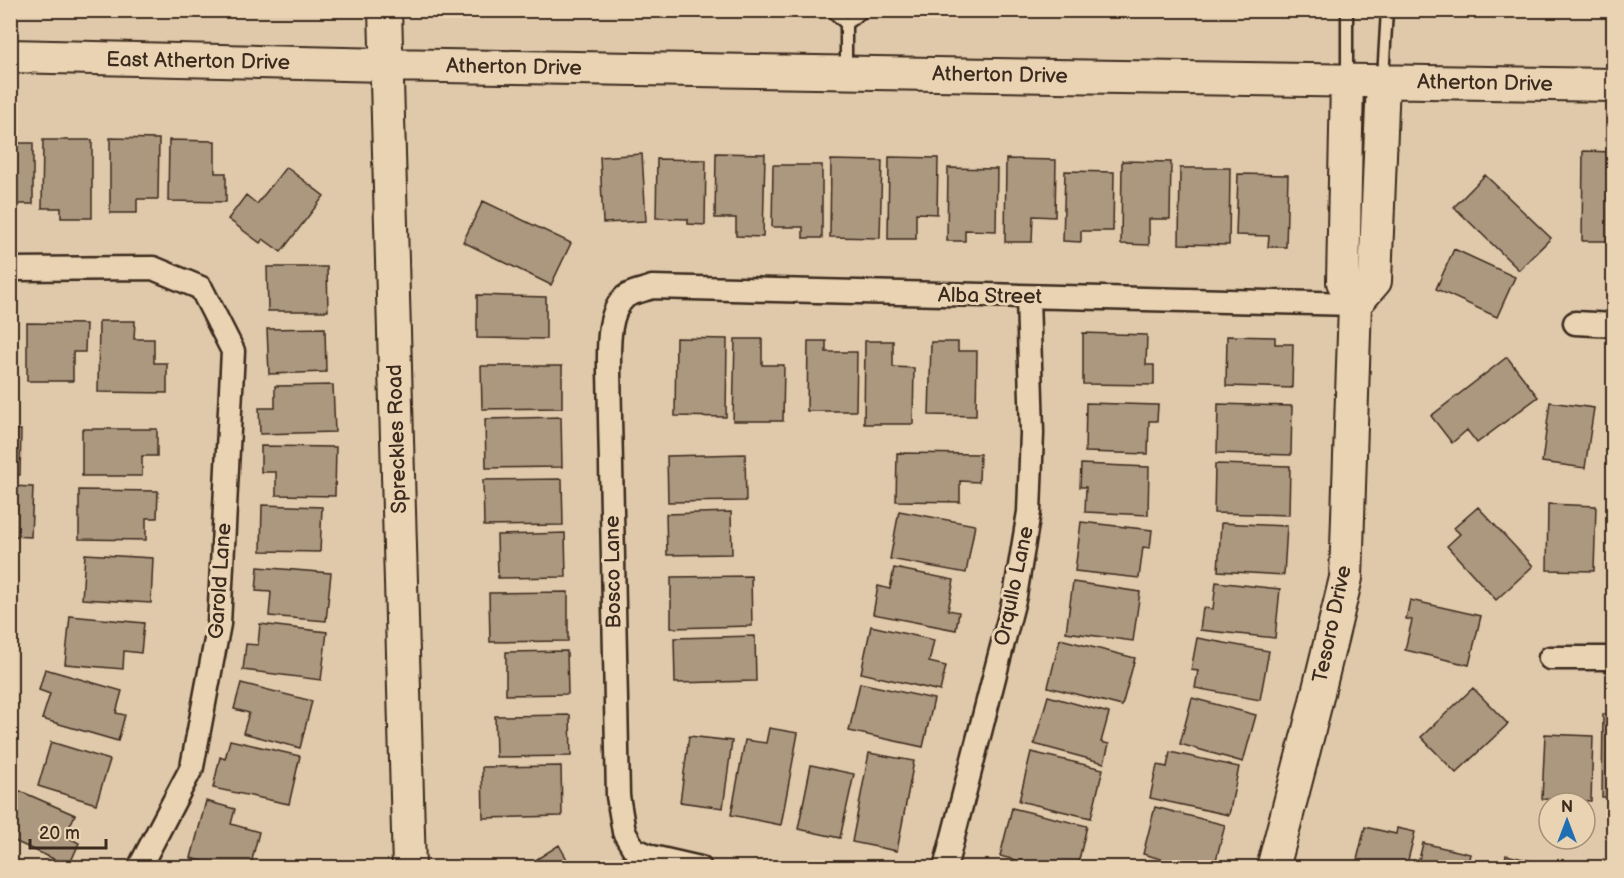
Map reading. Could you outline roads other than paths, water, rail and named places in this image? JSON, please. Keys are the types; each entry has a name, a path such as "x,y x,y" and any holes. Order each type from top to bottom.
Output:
{"street":[{"name":"Spreckles Road","path":"385,10 409,867"},
{"name":"East Atherton Drive","path":"10,56 386,65"},
{"name":"Atherton Drive","path":"386,65 1614,85"},
{"name":"Tesoro Drive","path":"1273,867 1346,578 1355,304 1343,282 1347,80"},
{"path":"1355,304 1375,280 1383,81"},
{"name":"Garold Lane","path":"10,269 153,268 201,288 233,351 219,624 192,767 140,867"},
{"name":"Alba Street","path":"626,296 652,287 1355,304"},
{"name":"Bosco Lane","path":"626,296 614,314 610,338 609,370 618,796 624,831 634,849 652,857 700,867"},
{"name":"Orqullo Lane","path":"945,867 1015,596 1029,512 1032,433 1028,297"},
{"path":"1575,323 1614,325"},
{"path":"1550,658 1614,658"}],"lane":[{"path":"834,10 834,13 846,24 846,72"},
{"path":"846,24 861,13 861,10"},
{"path":"1347,10 1347,80"},
{"path":"1383,81 1387,10"}]}
